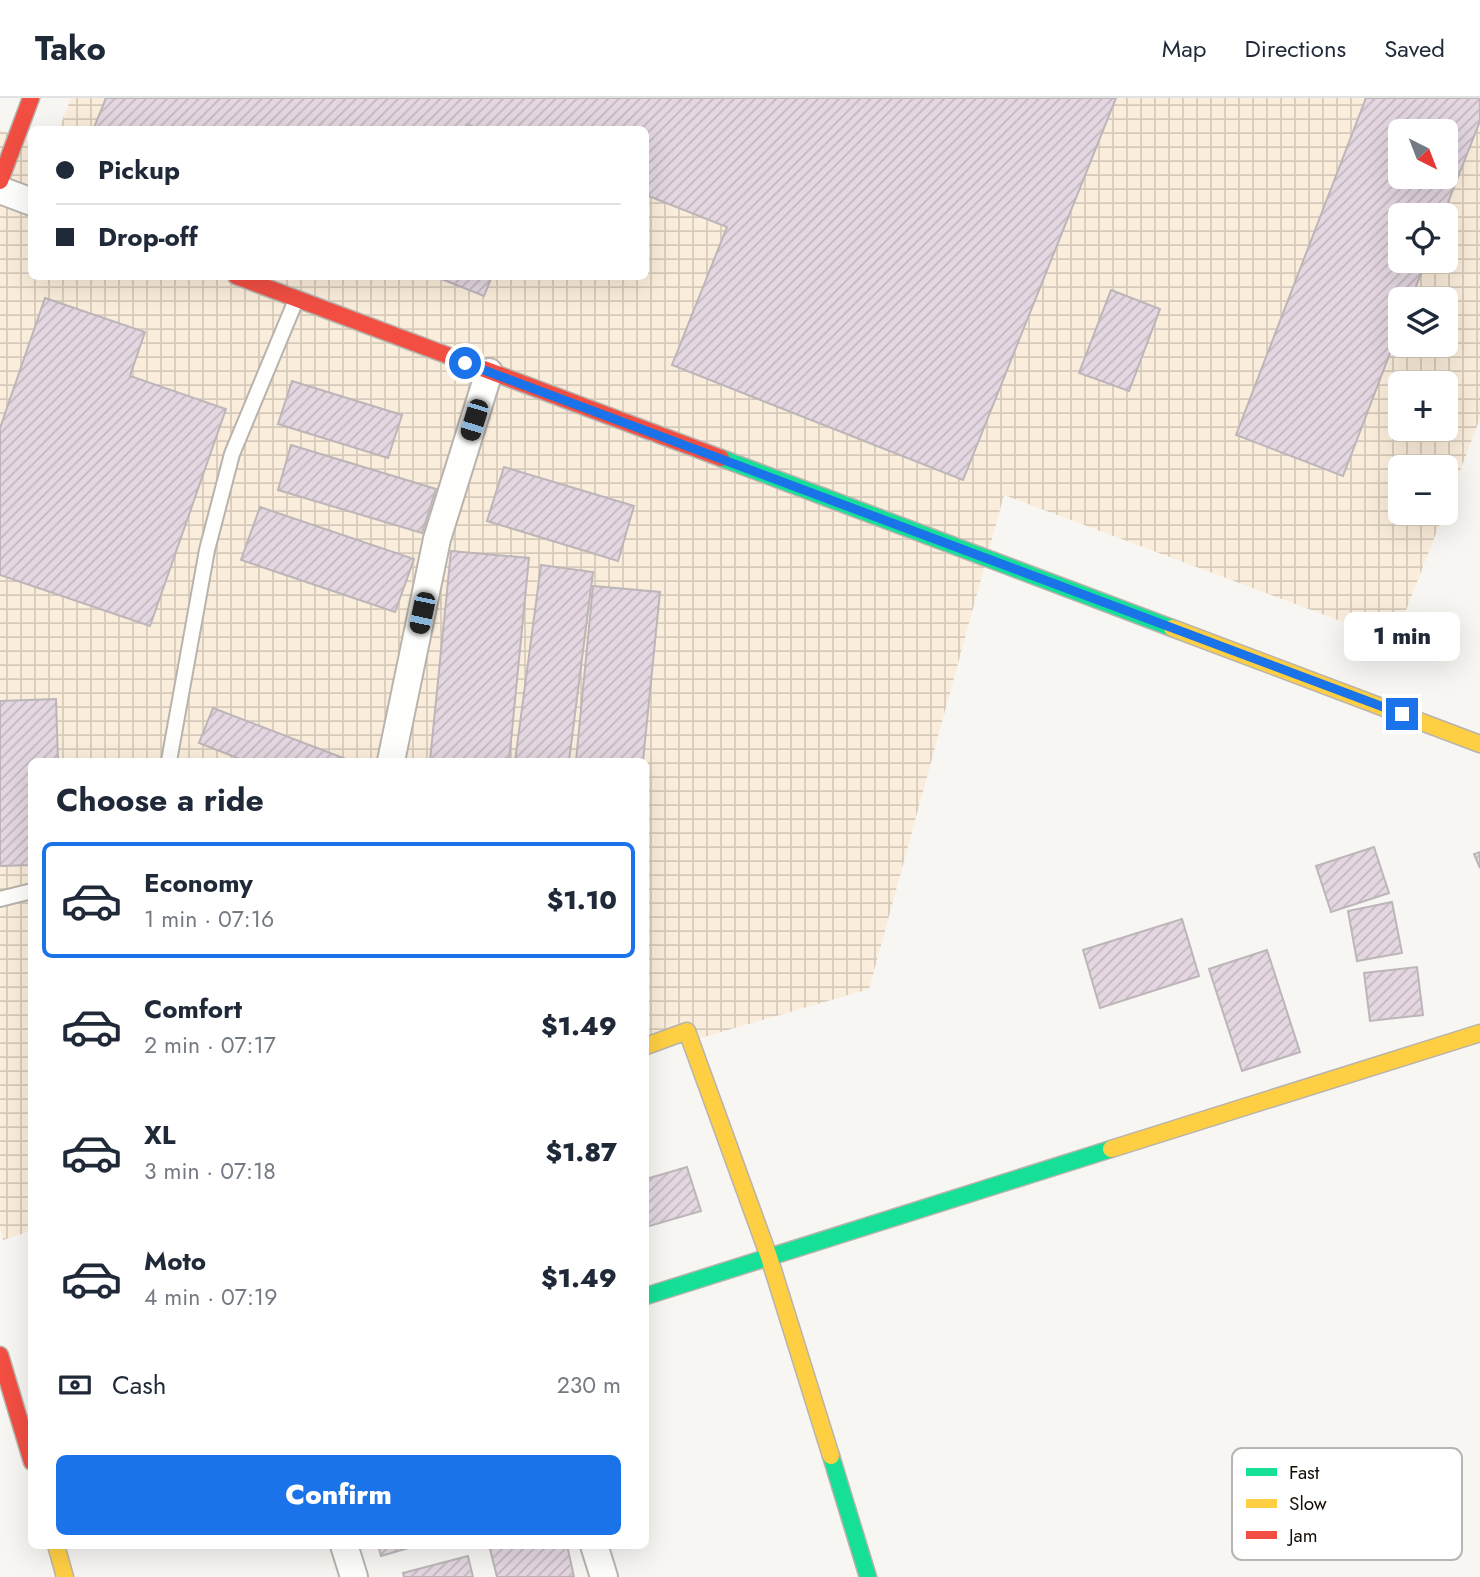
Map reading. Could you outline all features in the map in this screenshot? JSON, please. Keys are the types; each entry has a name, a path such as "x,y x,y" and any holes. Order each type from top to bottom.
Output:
{"street":[{"path":"0,181 31,98"},
{"path":"0,190 28,200"},
{"path":"246,280 1480,744"},
{"path":"392,758 437,539 489,372"},
{"path":"649,1045 687,1031 769,1257 867,1577"},
{"path":"649,1295 1480,1033"},
{"path":"0,1355 28,1449"},
{"path":"57,1549 65,1577"},
{"path":"345,1549 354,1577"},
{"path":"595,1549 604,1577"}],"lane":[{"path":"170,758 207,550 232,454 296,299"},
{"path":"0,899 28,892"}],"shaded area":[{"path":"71,98 1480,98 1480,418 1458,476 1458,455 1388,455 1388,525 1439,525 1394,641 1004,495 869,989 649,1053 649,758 28,758 28,1232 3,1240 0,1228 0,130 28,139 28,280 649,280 649,126 60,126"}],"building":[{"path":"106,98 1116,98 963,480 672,365 727,227 649,196 649,126 95,126"},
{"path":"1366,98 1480,98 1480,121 1458,177 1458,119 1388,119 1388,189 1453,189 1448,203 1388,203 1388,273 1421,273 1416,287 1388,287 1389,357 1343,476 1236,435"},
{"path":"444,280 490,280 484,296"},
{"path":"1111,290 1160,309 1129,391 1079,373"},
{"path":"45,298 145,332 130,376 226,409 150,626 0,575 0,428"},
{"path":"292,381 402,415 388,458 278,424"},
{"path":"291,445 436,489 422,533 278,490"},
{"path":"504,467 634,506 618,561 487,521"},
{"path":"260,507 414,559 395,612 241,560"},
{"path":"451,551 529,558 509,758 430,758"},
{"path":"541,565 593,572 569,758 515,758"},
{"path":"593,586 660,592 643,758 576,758"},
{"path":"56,699 58,758 28,758 28,865 0,866 0,701"},
{"path":"213,708 343,758 237,758 199,743"},
{"path":"1374,847 1389,893 1331,912 1316,866"},
{"path":"1480,852 1480,868 1474,854"},
{"path":"1392,902 1402,953 1357,961 1348,911"},
{"path":"1182,919 1199,976 1100,1008 1083,950"},
{"path":"1267,950 1300,1052 1242,1071 1209,969"},
{"path":"1417,967 1423,1015 1370,1021 1364,973"},
{"path":"687,1167 701,1211 649,1226 649,1178"},
{"path":"379,1549 405,1549 381,1556"},
{"path":"490,1549 568,1549 574,1577 497,1577"},
{"path":"468,1556 473,1577 404,1577 403,1573"}],"traffic: fast":[{"path":"721,458 1172,628"},
{"path":"649,1295 1111,1149"},
{"path":"831,1456 868,1577"}],"traffic: slow":[{"path":"1172,628 1480,744"},
{"path":"649,1045 687,1031 769,1257 831,1456"},
{"path":"1111,1149 1480,1033"},
{"path":"57,1549 65,1577"}],"traffic: jam":[{"path":"0,181 31,98"},
{"path":"247,280 721,458"},
{"path":"0,1355 28,1449"}],"route":[{"path":"465,363 1402,714"}]}
